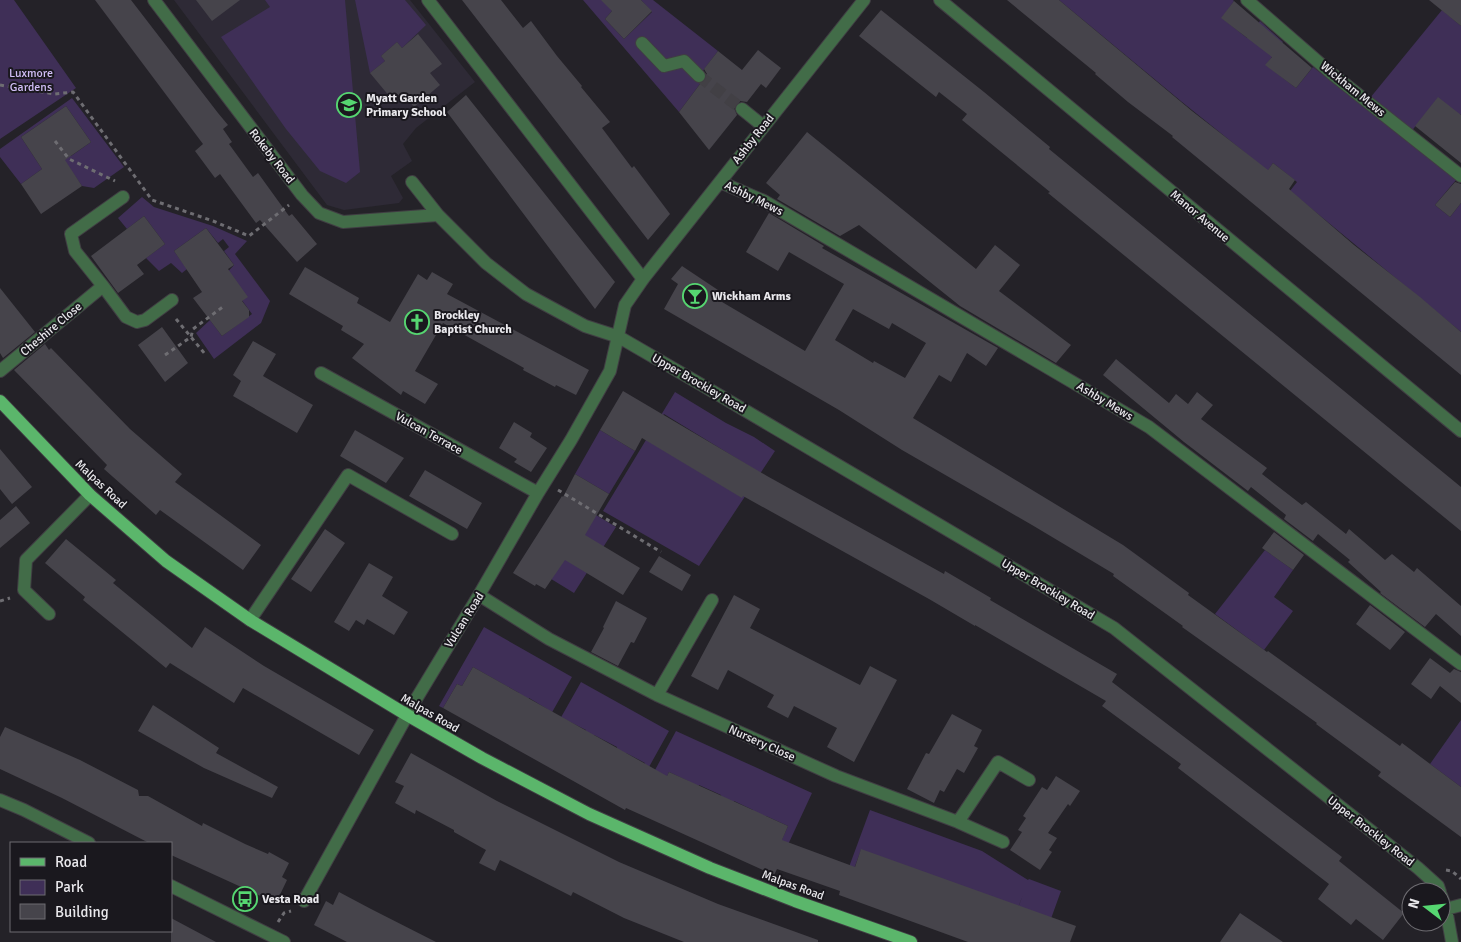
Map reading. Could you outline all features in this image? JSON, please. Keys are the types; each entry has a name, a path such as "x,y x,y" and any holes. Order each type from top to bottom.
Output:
{"main road":[{"name":"Malpas Road","path":"0,401 90,495 166,561 250,620 407,715 482,758 589,814 719,872 795,902 912,942"}],"street":[{"name":"Rokeby Road","path":"154,0 302,195 319,213 343,222 438,215"},
{"path":"428,0 643,278 625,305 618,337"},
{"name":"Ashby Road","path":"643,278 864,0"},
{"name":"Manor Avenue","path":"940,0 1461,431"},
{"name":"Wickham Mews","path":"1247,0 1331,73 1461,176"},
{"path":"642,42 664,66 684,61 699,76"},
{"path":"742,109 763,126"},
{"name":"Upper Brockley Road","path":"412,182 438,215 486,263 526,294 585,326 618,337 1114,628 1434,882"},
{"name":"Ashby Mews","path":"720,182 764,201 1150,427 1461,664"},
{"path":"123,197 71,234 75,251 126,316 136,322 145,320 172,300"},
{"name":"Cheshire Close","path":"0,371 102,286"},
{"name":"Vulcan Road","path":"302,905 407,715 610,371 618,337"},
{"name":"Vulcan Terrace","path":"321,373 541,487"},
{"path":"250,620 348,475 452,534"},
{"path":"49,614 24,590 26,560 90,495"},
{"name":"Nursery Close","path":"479,595 549,639 658,696 836,776 958,822 1002,842"},
{"path":"658,696 712,600"},
{"path":"958,822 998,762 1029,780"},
{"path":"0,800 87,842"},
{"path":"172,886 284,942"}],"path":[{"path":"0,86 55,94 73,92 152,200 213,221 249,236 302,195"},
{"path":"55,141 69,159 118,183 123,197"},
{"path":"165,356 191,337 193,329 224,306"},
{"path":"541,487 661,552"},
{"path":"279,922 284,912 302,905"}],"shaded area":[{"name":"Myatt Garden Primary School","path":"174,0 410,0 475,82 416,128 403,144 412,161 391,176 403,198 399,203 344,210 327,205"}],"green space":[{"name":"Luxmore Gardens","path":"0,0 14,0 76,88 0,139"},
{"path":"265,0 345,0 360,172 346,183 320,171 286,129 221,37 270,7"},
{"path":"355,0 405,0 426,25 402,48 397,42 381,56 385,61 370,73"},
{"path":"583,0 605,0 612,11 605,19 624,39 652,12 641,0 653,0 718,51 696,80 700,84 679,112"},
{"path":"1059,0 1233,0 1222,18 1247,38 1260,21 1283,42 1266,65 1296,88 1313,67 1456,180 1435,205 1450,217 1461,203 1461,332 1290,191 1297,182 1273,163 1267,172"},
{"path":"1442,10 1461,26 1461,114 1439,144 1438,98 1410,133 1370,98"},
{"path":"72,98 124,167 94,188 82,186 52,143 59,138 71,156 91,142 66,106 21,137 42,169 21,184 0,157 0,149"},
{"path":"142,197 154,207 213,226 247,241 235,254 270,301 261,323 214,359 196,333 210,320 222,336 252,314 224,276 234,265 224,251 229,247 223,239 218,243 206,228 174,251 187,269 182,273 171,263 159,271 146,258 165,244 144,216 127,229 118,218"},
{"path":"675,392 775,451 699,566 603,511","holes":["664,414 757,471 654,430"]},
{"path":"600,430 635,451 609,494 575,474"},
{"path":"586,509 616,527 574,593 543,574"},
{"path":"1265,550 1293,570 1274,597 1293,611 1264,650 1215,614"},
{"path":"484,627 572,677 542,730 547,709 529,698 518,717 509,712 519,693 473,667 462,686 457,684 443,708 439,706"},
{"path":"581,682 669,731 639,785 635,782 645,763 626,753 616,772 617,747 594,735 575,749 586,730 566,720 551,735"},
{"path":"1461,720 1461,787 1430,764"},
{"path":"676,731 812,793 786,849 779,846 788,826 766,816 757,835 753,810 734,801 725,821 721,795 699,785 690,805 679,800 688,781 669,772 660,791 633,811"},
{"path":"870,810 982,851 1028,880 1061,891 1044,938 1011,926 1023,895 1010,927 861,850 854,869 849,867"}],"building":[{"path":"95,0 131,0 228,125 223,129 232,142 229,144 253,177 258,173 289,216 292,214 317,244 297,262 260,220 256,223 220,174 215,178 195,151 203,144"},
{"path":"196,0 240,0 212,21"},
{"path":"462,0 501,0 523,28 531,21 610,122 602,128 632,168 634,166 670,214 648,240"},
{"path":"601,0 641,0 652,11 624,39 605,19 612,11"},
{"path":"1007,0 1059,0 1192,111 1268,170 1273,163 1295,180 1289,189 1354,245 1461,332 1461,375 1173,136 1128,102 1096,73"},
{"path":"1429,0 1461,0 1461,26"},
{"path":"1234,1 1312,68 1296,88 1265,65 1272,57 1221,18"},
{"path":"881,10 984,92 1050,147 1049,149 1461,487 1461,531 1048,193 1050,192 962,120 967,114 939,92 936,97 859,36"},
{"path":"418,34 442,64 430,73 440,85 414,107 404,95 395,103 370,73 385,61 381,56 397,42 402,48"},
{"path":"758,50 781,68 766,88 761,84 747,102 740,101 736,104 734,108 737,115 709,150 679,112 700,84 705,81 707,74 704,69 718,51 742,70"},
{"path":"466,95 615,282 595,309 447,112"},
{"path":"1438,97 1461,115 1461,163 1415,126"},
{"path":"66,106 91,142 65,160 82,186 41,214 21,184 42,169 21,137"},
{"path":"807,132 976,269 995,245 1020,265 999,291 1071,345 1056,363 960,306 859,225 840,236 777,199 780,195 766,183"},
{"path":"1455,182 1461,184 1461,203 1450,217 1435,205"},
{"path":"769,213 824,246 822,248 998,348 986,366 967,353 951,382 939,375 913,418 1123,545 1267,652 1400,746 1402,743 1461,787 1461,837 1378,776 1381,772 1317,723 1182,627 1113,576 1114,574 902,450 839,410 664,309 678,284 671,279 682,266 721,292 717,299 805,351 844,284 789,252 778,271 746,252","holes":["853,309 889,329 892,323 926,343 905,378 874,361 873,363 835,340"]},
{"path":"144,216 165,244 137,265 144,274 118,293 91,256"},
{"path":"206,228 234,265 228,269 248,297 242,301 249,310 249,317 222,336 193,298 202,292 174,251"},
{"path":"305,267 359,298 357,303 390,322 418,274 427,280 432,272 453,284 447,294 589,370 576,395 556,385 555,387 523,370 524,368 443,323 415,371 438,384 425,404 403,391 401,395 352,358 364,344 341,330 343,326 289,294"},
{"path":"0,288 35,332 3,358 0,353"},
{"path":"162,327 188,363 165,382 138,345"},
{"path":"253,341 276,354 263,376 313,405 297,433 233,396 241,381 233,375"},
{"path":"45,344 130,429 182,474 175,482 261,545 243,570 160,510 156,515 104,469 107,465 14,370"},
{"path":"1116,359 1169,403 1176,394 1188,404 1197,392 1213,405 1201,419 1267,468 1262,474 1302,505 1306,502 1346,534 1349,529 1385,560 1392,554 1414,572 1417,568 1461,606 1461,636 1436,614 1425,627 1380,593 1348,562 1350,560 1318,534 1313,541 1284,519 1286,515 1251,487 1248,491 1184,442 1103,375"},
{"path":"623,391 767,476 944,574 945,571 991,598 990,600 1117,674 1112,682 1342,857 1339,861 1401,911 1401,917 1383,940 1356,919 1351,925 1318,899 1329,884 1178,768 1181,764 1102,706 1106,701 929,599 743,496 742,498 642,438 635,451 600,430"},
{"path":"514,422 532,433 530,437 547,448 531,472 514,462 517,459 499,448"},
{"path":"355,430 404,458 386,483 340,456"},
{"path":"0,449 32,487 12,504 0,489"},
{"path":"425,470 482,503 467,529 409,496"},
{"path":"575,474 609,494 585,535 640,568 623,595 565,560 545,589 536,584 535,586 513,573 563,497"},
{"path":"16,506 30,523 0,548 0,520"},
{"path":"325,529 345,543 311,592 291,579"},
{"path":"1274,532 1304,555 1293,570 1262,548"},
{"path":"66,539 116,580 113,583 192,648 205,627 264,666 374,730 359,755 243,688 234,703 170,663 166,668 83,600 85,597 45,563"},
{"path":"659,556 691,575 682,591 649,572"},
{"path":"369,563 393,577 382,596 408,612 394,635 367,619 364,625 356,620 349,631 334,622"},
{"path":"734,595 760,609 750,628 860,685 870,666 897,680 854,762 827,747 837,728 794,706 788,718 767,707 774,695 728,670 718,690 691,676"},
{"path":"616,601 647,618 634,643 631,642 618,666 591,652"},
{"path":"1370,605 1405,632 1390,650 1356,624"},
{"path":"1430,658 1450,673 1454,669 1461,672 1461,703 1440,686 1431,699 1411,684"},
{"path":"473,667 667,776 669,772 788,826 782,840 855,867 861,849 1076,926 1070,942 968,942 839,895 840,891 777,869 774,875 626,808 625,810 443,708 457,684 462,686"},
{"path":"153,705 219,748 216,753 278,787 272,798 204,768 138,731"},
{"path":"952,714 982,730 974,746 978,748 964,773 957,769 944,792 940,790 934,803 907,789 926,753 929,754"},
{"path":"5,727 80,760 138,790 139,796 148,796 202,826 203,823 245,844 268,854 269,852 289,863 282,877 287,880 276,903 172,855 172,842 147,842 62,798 0,769 0,737"},
{"path":"411,753 497,801 619,862 718,904 818,940 818,942 684,942 624,918 573,892 571,896 500,860 495,871 479,863 486,850 416,810 415,814 395,803 404,786 395,782"},
{"path":"1056,776 1080,791 1070,806 1068,804 1048,833 1057,838 1049,850 1052,852 1040,870 1010,850 1022,832 1018,830 1026,818 1023,816 1042,787 1047,790"},
{"path":"339,892 436,942 347,942 314,925 326,901 333,905"},
{"path":"1240,913 1283,942 1220,942"},
{"path":"172,919 216,942 171,942"}],"tunnel":[{"path":"699,76 742,109"}],"place":[{"name":"Myatt Garden Primary School","path":"349,105"},
{"name":"Wickham Arms","path":"695,296"},
{"name":"Brockley Baptist Church","path":"417,322"},
{"name":"Vesta Road","path":"245,899"}]}
